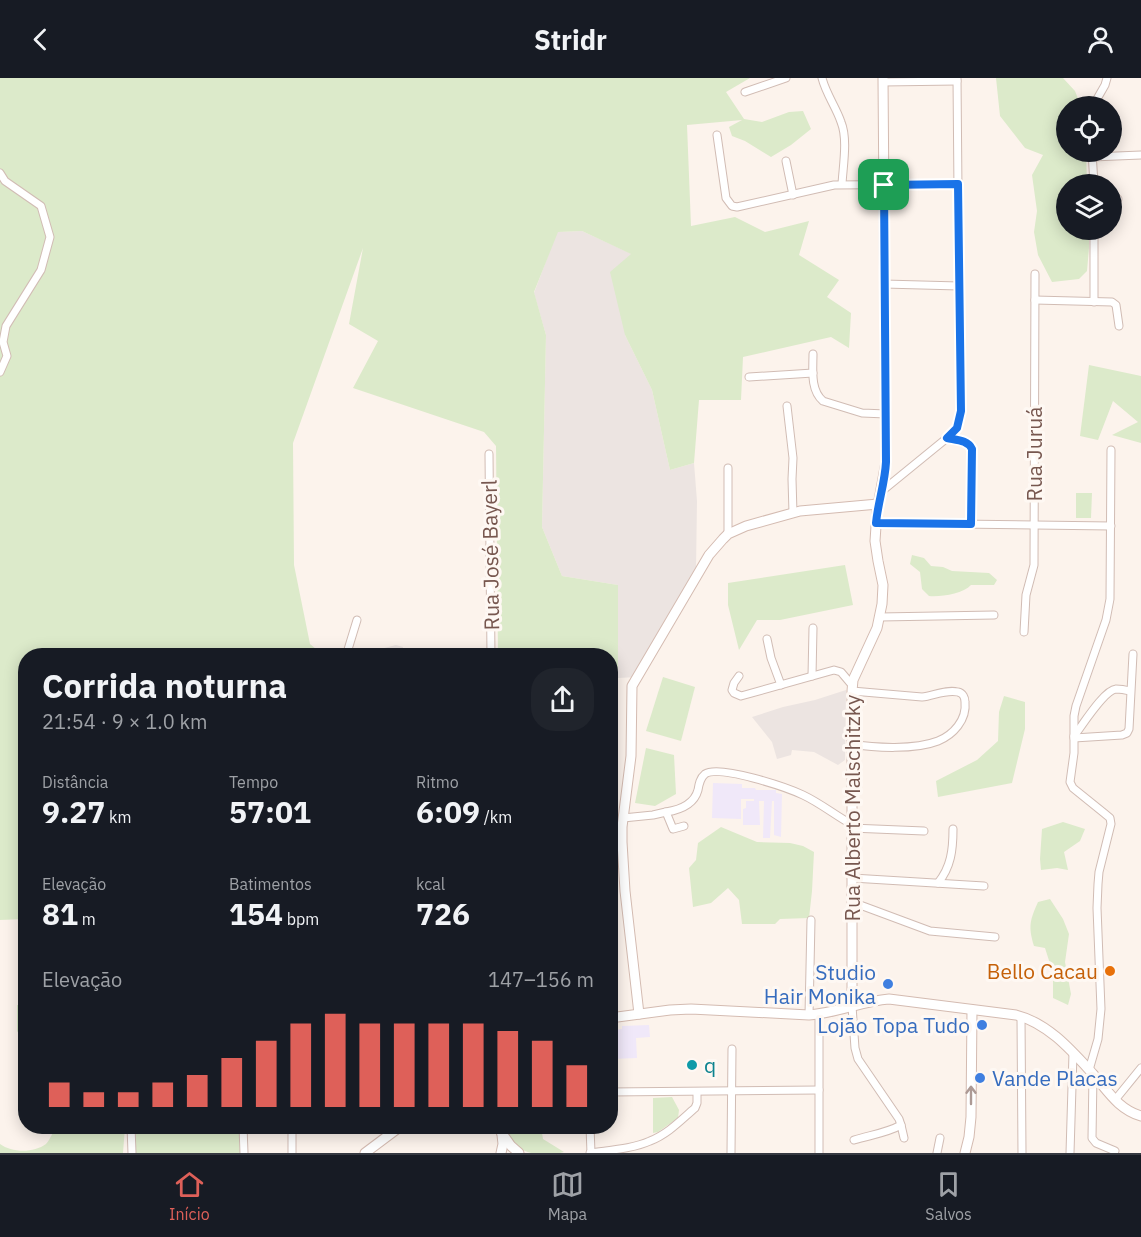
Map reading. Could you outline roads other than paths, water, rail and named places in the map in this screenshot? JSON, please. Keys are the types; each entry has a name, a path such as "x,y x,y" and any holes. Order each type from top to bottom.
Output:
{"street":[{"path":"745,92 786,78"},
{"path":"822,78 843,129 842,184"},
{"path":"1099,96 1107,78"},
{"path":"882,490 957,428 961,411 957,80 883,80"},
{"name":"Rua Alberto Malschitzky","path":"852,1006 852,688 855,675 880,617 883,585 876,548 876,523 886,462 883,80"},
{"path":"717,135 726,198 732,206 737,207 842,184 958,184"},
{"path":"1122,155 1141,155"},
{"path":"786,161 793,195"},
{"path":"0,173 5,181 41,206 50,237 41,270 6,326 3,342 7,356 0,372"},
{"path":"1094,240 1094,302"},
{"name":"Rua Juruá","path":"1024,632 1026,595 1034,565 1035,274"},
{"path":"884,284 959,286"},
{"path":"1035,300 1112,302 1116,305 1119,326"},
{"path":"813,354 815,391 818,397 823,401 862,413 886,414"},
{"path":"749,377 813,373"},
{"path":"787,406 794,458 793,513"},
{"path":"947,438 968,443 972,449 971,524"},
{"path":"1111,450 1109,610 1078,698 1074,716 1073,767 1070,782 1073,788 1110,818 1112,824 1099,872 1097,908 1101,1009 1091,1072 1092,1138 1096,1143 1115,1151"},
{"name":"Rua José Bayerl","path":"489,454 491,648"},
{"path":"728,468 728,534"},
{"path":"639,1014 625,891 623,822 630,756 632,686 710,555 728,534 746,526 793,513 878,504"},
{"path":"876,523 1111,526"},
{"path":"880,617 994,615"},
{"path":"348,648 357,620"},
{"path":"812,676 813,628"},
{"path":"767,639 781,685"},
{"path":"1074,737 1127,733 1133,654"},
{"path":"740,676 732,686 737,695 834,670 839,671 852,688 922,697 942,692 959,692 964,697 964,714 955,729 939,740 893,747 851,744"},
{"path":"1074,737 1103,697 1110,691 1115,689 1130,691"},
{"path":"618,824 674,811 690,804 695,799 699,782 704,775 716,770 750,777 788,789 808,798 851,826 924,831"},
{"path":"666,812 673,829 684,826"},
{"path":"938,883 950,863 953,830"},
{"path":"852,878 984,886"},
{"path":"852,902 930,931 995,937"},
{"path":"811,920 819,1090 819,1153"},
{"path":"618,1017 691,1009 814,1015 889,999 1021,1017 1034,1021 1047,1029 1091,1072 1122,1108 1140,1117"},
{"path":"852,1006 855,1052 896,1114 902,1125 904,1138"},
{"path":"965,1153 971,1117 972,1010"},
{"path":"1021,1017 1022,1153"},
{"path":"731,1153 732,1049"},
{"path":"1070,1153 1072,1053"},
{"path":"1115,1100 1141,1068"},
{"path":"618,1092 819,1090"},
{"path":"590,1134 591,1153 638,1145 656,1139 695,1108 698,1092"},
{"path":"854,1140 888,1132 902,1125"},
{"path":"131,1134 132,1153"},
{"path":"243,1134 244,1153"},
{"path":"292,1134 292,1153"},
{"path":"365,1153 390,1134"},
{"path":"501,1153 502,1134"},
{"path":"504,1134 511,1146 519,1153"},
{"path":"937,1153 940,1138"}],"place":[{"name":"Bello Cacau","path":"1110,971"},
{"name":"Studio Hair Monika","path":"888,984"},
{"name":"Lojão Topa Tudo","path":"982,1025"},
{"name":"q","path":"692,1065"},
{"name":"Vande Placas","path":"980,1078"}]}
